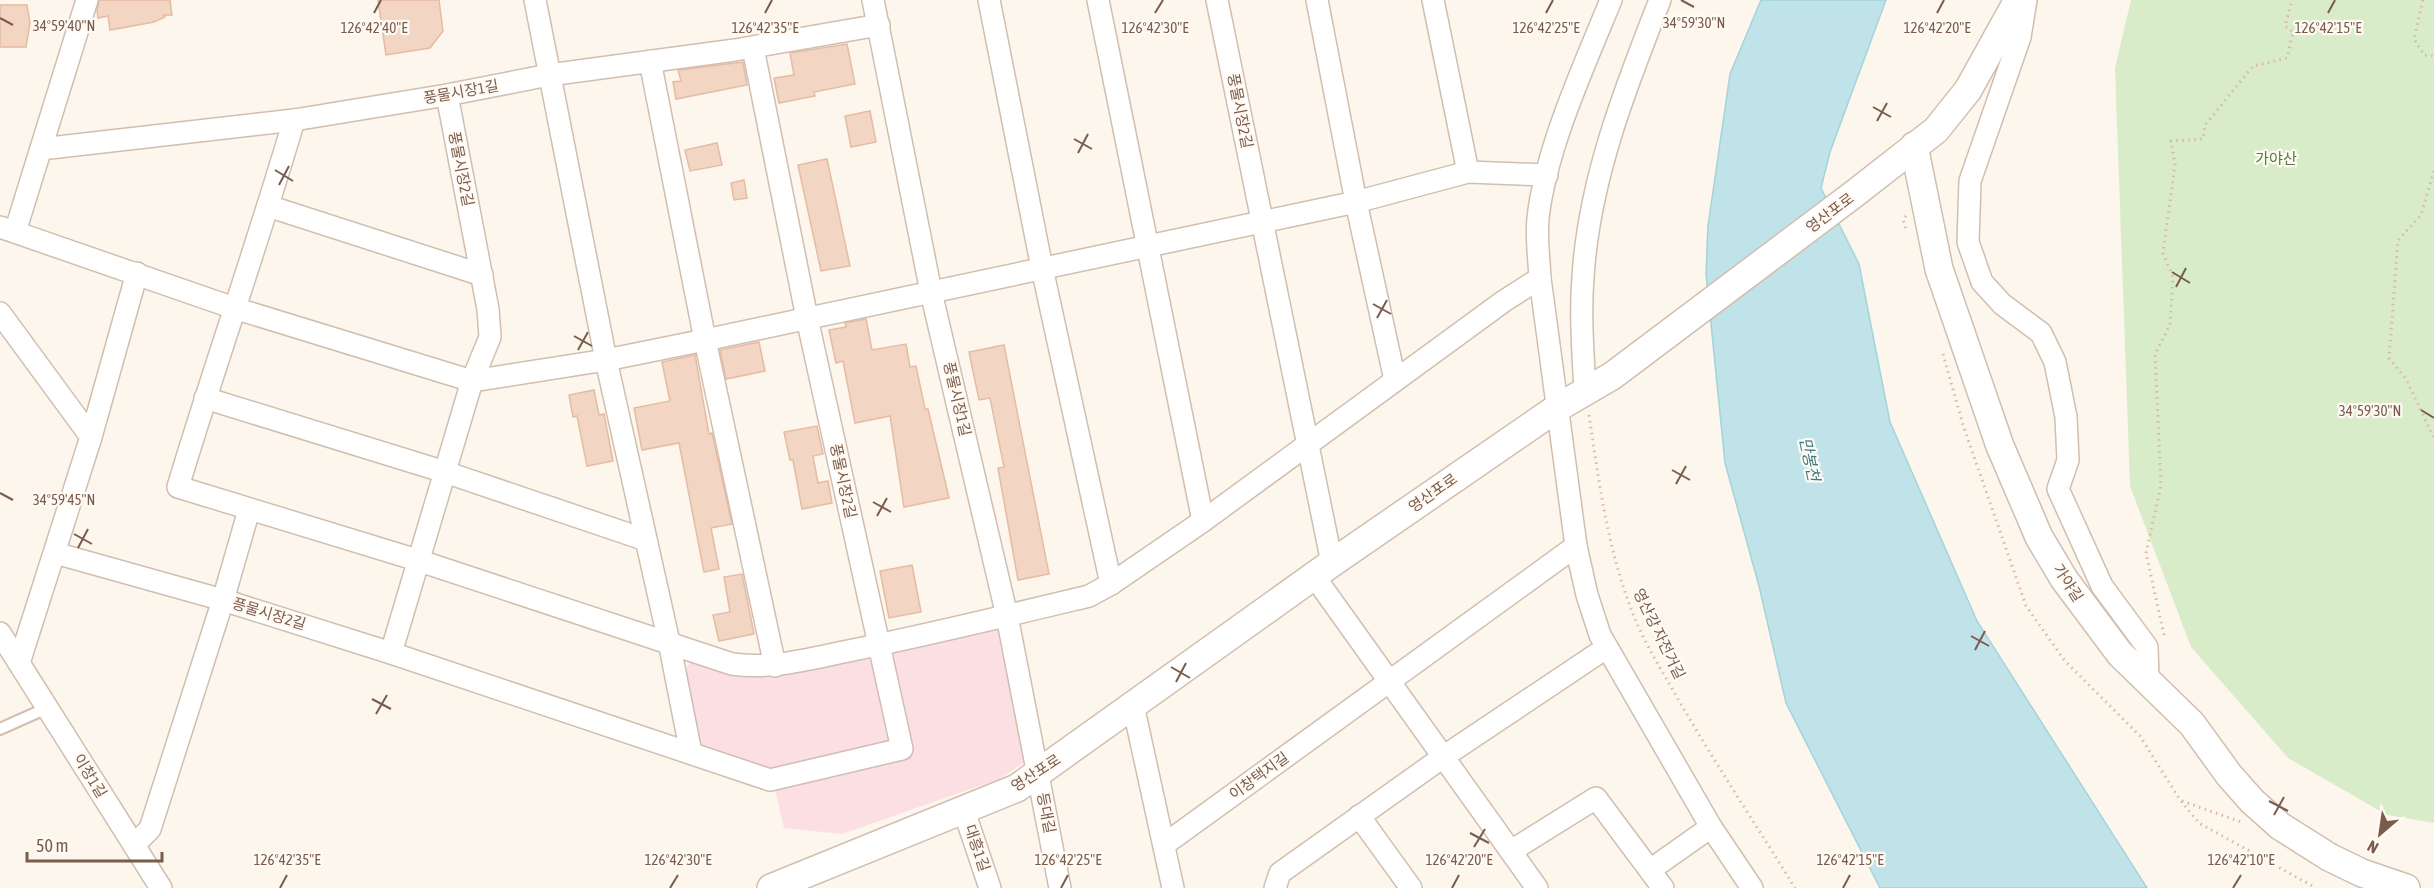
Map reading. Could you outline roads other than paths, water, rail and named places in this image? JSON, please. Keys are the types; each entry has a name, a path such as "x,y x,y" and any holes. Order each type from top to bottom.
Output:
{"street":[{"path":"87,0 41,149 7,230 234,308 472,381 606,360 705,340 1356,202 1468,172 1547,175"},
{"path":"391,652 691,753 669,642 606,360 535,0"},
{"name":"풍물시장1길","path":"873,0 932,291 1007,616 1038,773"},
{"path":"989,0 1042,268 1111,584"},
{"path":"1098,0 1203,521"},
{"name":"풍물시장2길","path":"1217,0 1308,444 1323,570"},
{"path":"1317,0 1356,202 1395,380"},
{"path":"1433,0 1468,172"},
{"path":"1611,0 1559,135 1542,195 1537,238 1540,278 1576,546 1587,595 1606,648 1711,828 1752,888"},
{"path":"1585,391 1581,317 1583,276 1591,214 1616,118 1660,0"},
{"name":"영산포로","path":"771,888 963,808 1017,788 1323,570 1557,408 1612,376 1936,130 1968,90 2018,0"},
{"path":"2026,0 2020,37 1970,182 1968,242 1982,282 2002,304 2041,333 2055,362 2066,417 2068,460 2058,489 2102,586 2147,647 2148,680"},
{"name":"풍물시장1길","path":"41,149 294,120 447,95 549,75 753,48 879,25"},
{"name":"풍물시장2길","path":"691,753 770,780 902,749 807,318 753,48"},
{"path":"650,61 705,340 775,666"},
{"name":"풍물시장2길","path":"55,553 223,600 391,652 472,381 490,338 482,275 447,95"},
{"path":"294,120 178,487 417,560 732,664 755,667 775,666 879,645 1089,596 1111,584 1203,521 1504,301 1540,278"},
{"name":"가야길","path":"1914,146 1939,269 2000,446 2039,537 2064,579 2120,654 2192,724 2229,775 2252,801 2280,826 2329,857 2362,873 2406,888"},
{"path":"268,206 482,275"},
{"path":"19,663 91,437 137,273"},
{"path":"0,313 91,437"},
{"path":"205,398 445,472 646,540"},
{"path":"134,845 150,829 223,600 249,510"},
{"name":"이창택지길","path":"1165,844 1576,546"},
{"path":"1323,570 1389,681 1537,888"},
{"name":"이창1길","path":"0,633 162,888"},
{"path":"1275,888 1280,873 1443,757 1606,648"},
{"path":"1133,705 1173,888"},
{"name":"등대길","path":"1038,773 1060,888"},
{"path":"1511,851 1596,798 1663,888"},
{"name":"대흥1길","path":"963,808 990,888"},
{"path":"1359,816 1411,888"},
{"path":"1650,870 1711,828"}],"lane":[{"path":"0,729 47,708"}],"water":[{"name":"만봉천","path":"1761,0 1886,0 1830,152 1821,188 1859,264 1890,422 1977,621 2147,888 1880,888 1786,703 1759,586 1725,463 1706,274 1708,226 1730,74"}],"park label":[{"name":"가야산","path":"2276,159"}]}
